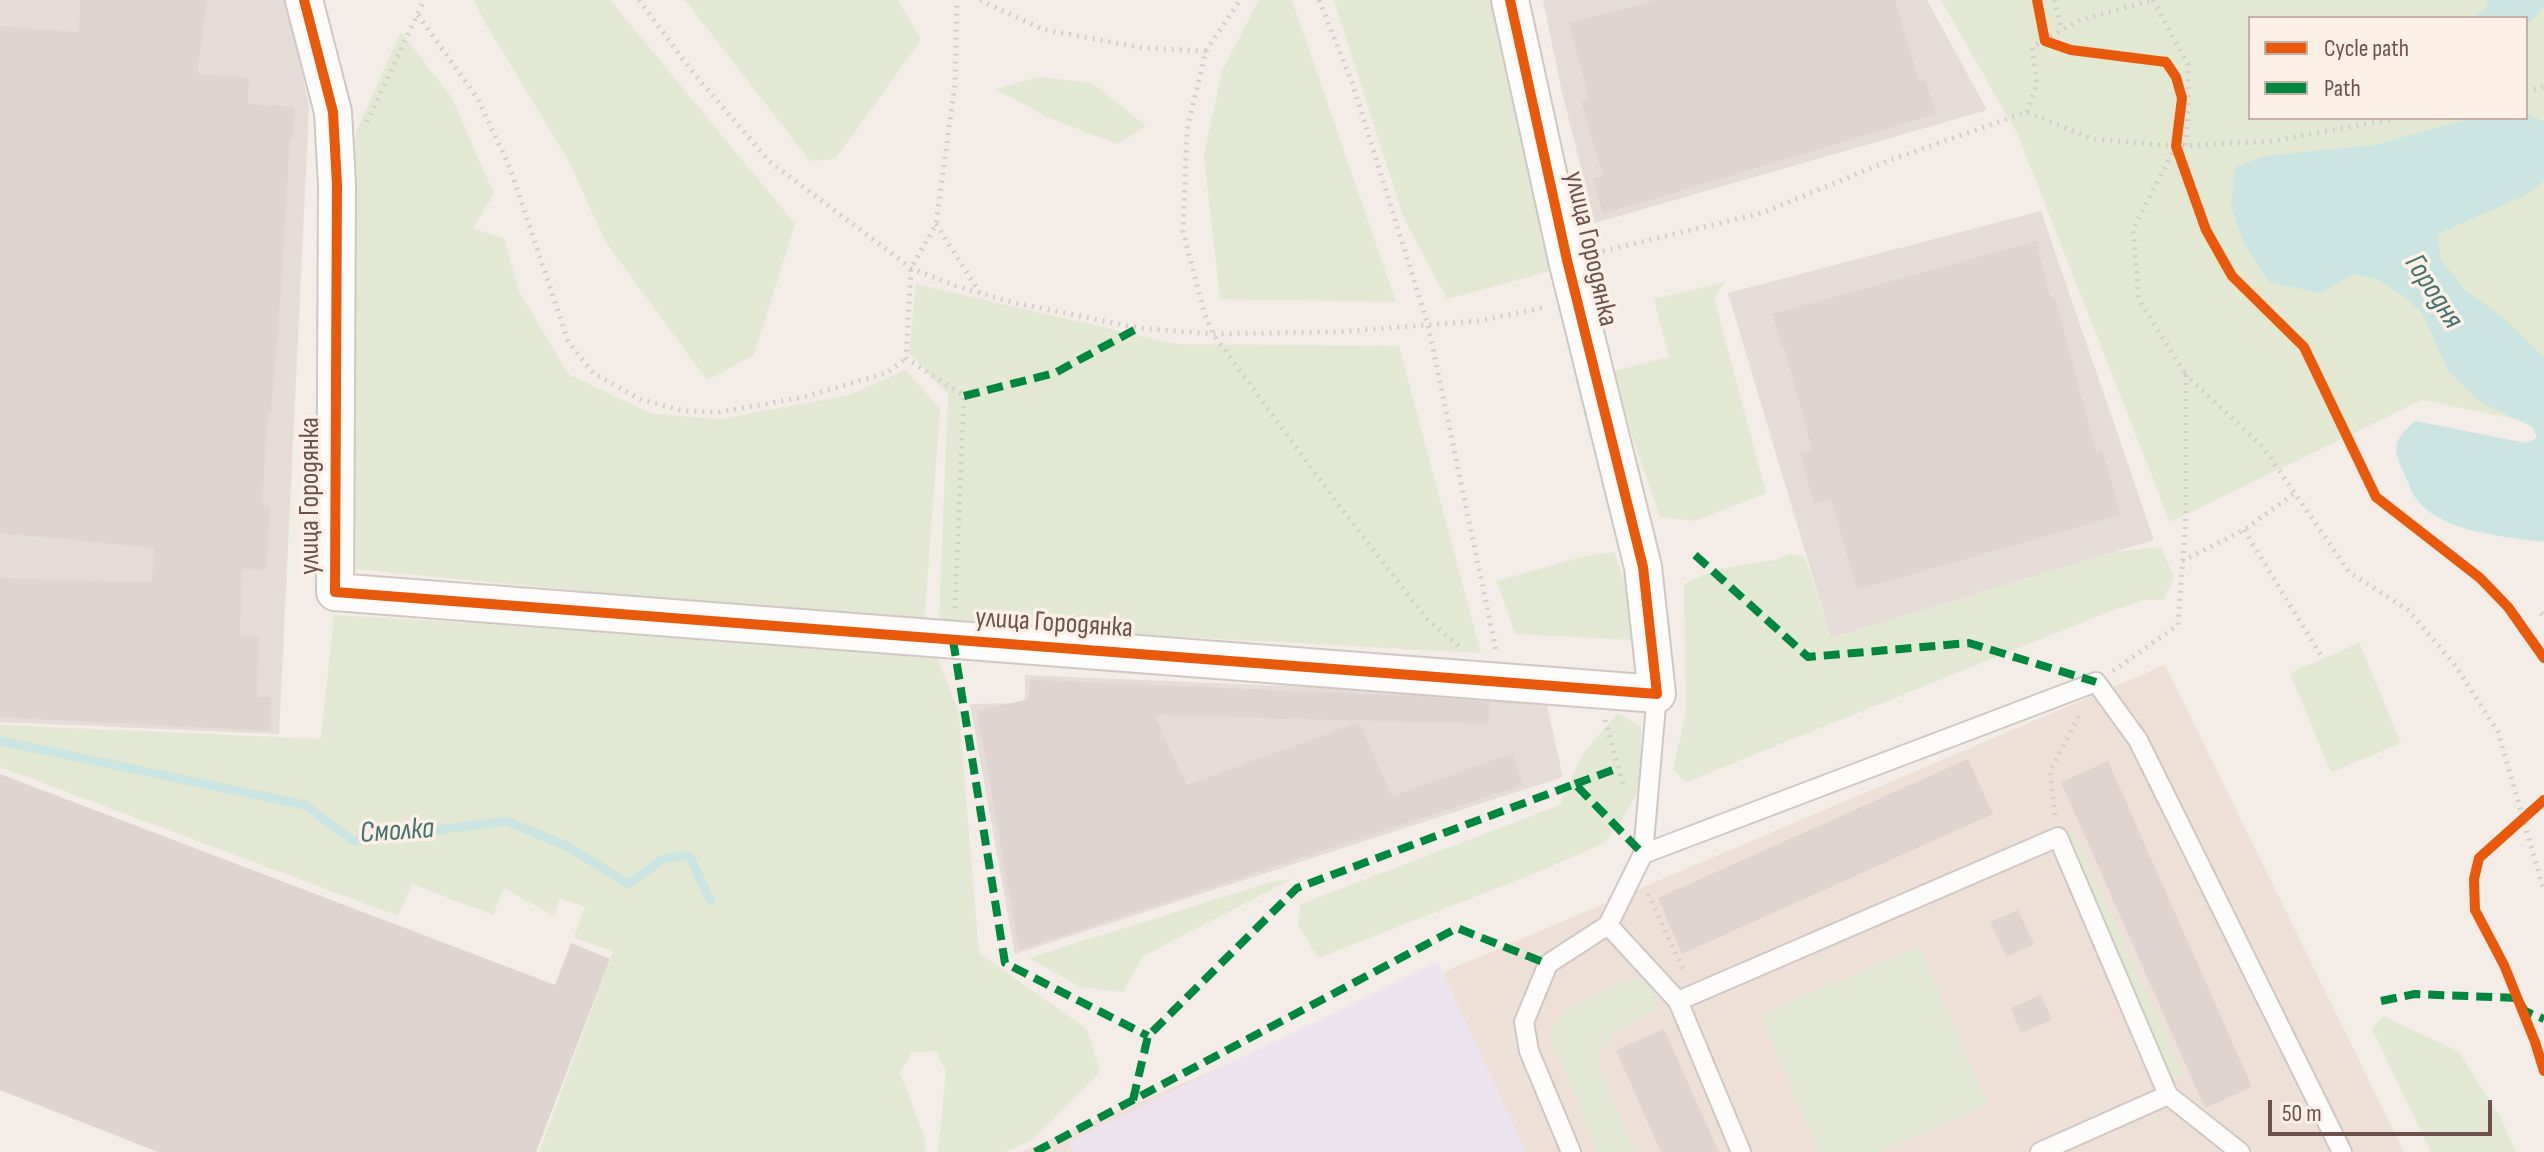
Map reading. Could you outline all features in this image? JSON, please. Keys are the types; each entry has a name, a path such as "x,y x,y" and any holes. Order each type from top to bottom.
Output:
{"street":[{"name":"улица Городянка","path":"304,0 333,112 337,185 335,592 1657,694 1643,567 1567,260 1510,0"}],"lane":[{"path":"1640,861 2096,682 2138,740 2342,1152"},
{"path":"1571,1152 1529,1051 1524,1022 1548,964 1608,925 1640,861 1657,694"},
{"path":"1686,997 2058,837 2168,1095 2240,1152"},
{"path":"1608,925 1686,997 1741,1152"},
{"path":"2040,1152 2168,1095"}],"path":[{"path":"364,128 424,0"},
{"path":"639,0 691,70 769,161 911,268 956,286 1138,328 1213,334 1336,332 1478,321 1577,302"},
{"path":"418,15 478,99 510,168 568,341 593,373 642,400 685,411 720,412 832,389 887,373 906,358 911,268 936,224 955,84 957,0"},
{"path":"980,0 1042,29 1143,48 1206,51"},
{"path":"1240,0 1206,51 1187,129 1183,232 1205,315 1213,334 1427,619 1502,682"},
{"path":"1319,0 1353,85 1428,325 1502,682"},
{"path":"2054,0 2062,31"},
{"path":"2027,112 2037,84 2032,47 2080,20 2153,0 2188,65 2181,146 2133,229 2139,300 2186,375 2263,447 2349,572 2408,610 2455,665 2498,732 2544,891"},
{"path":"2042,28 2045,41"},
{"path":"2045,41 2059,46"},
{"path":"2176,77 2182,98 2181,159"},
{"path":"1567,260 1762,213 1893,159 2027,112 2093,139 2181,146 2273,141 2387,120"},
{"path":"936,224 980,293"},
{"path":"906,358 964,396 953,640"},
{"path":"2058,837 2050,771 2096,682 2178,625 2186,516 2186,375"},
{"path":"2182,561 2244,530 2295,493"},
{"path":"2244,530 2323,659"},
{"path":"1596,689 1626,797"},
{"path":"2512,827 2533,808"},
{"path":"1640,861 1686,997"}],"shaded area":[{"path":"0,0 287,0 309,107 279,734 0,722"},
{"path":"1543,0 1927,0 1987,110 1595,223"},
{"path":"2041,211 2154,540 1831,638 1728,293"},
{"path":"2165,665 2404,1152 1021,1152"},
{"path":"1025,675 1545,697 1563,777 1015,954 970,704 1025,703"},
{"path":"1438,962 1526,1152 1073,1152 1068,1142"}],"green space":[{"path":"474,0 610,0 795,224 754,355 707,380 605,241 570,163"},
{"path":"685,0 898,0 921,40 835,159 810,161"},
{"path":"1259,0 1292,0 1396,302 1220,299 1204,156 1222,71"},
{"path":"1334,0 1491,0 1550,271 1447,299 1403,216"},
{"path":"1941,0 2544,0 2544,425 2422,400 2170,522 2018,135"},
{"path":"401,32 452,98 494,194 473,228 504,239 519,291 568,374 652,414 721,419 849,395 906,370 940,409 924,624 343,568 355,134"},
{"path":"1039,77 1092,83 1146,126 1117,144 1047,117 996,89"},
{"path":"1725,282 1714,298 1766,493 1695,521 1660,517 1610,372 1669,357 1654,299"},
{"path":"916,284 1176,344 1399,346 1481,653 939,624 948,394 909,353"},
{"path":"2161,547 2174,578 2163,600 2144,600 2108,612 1686,782 1673,769 1686,713 1684,584 1718,569 1775,560 1790,554 1805,557 1831,638 2114,552"},
{"path":"1614,552 1631,598 1636,640 1515,634 1497,581 1581,557"},
{"path":"334,615 934,650 959,713 979,953 1087,1029 1100,1072 1031,1140 1006,1152 938,1152 946,1071 936,1051 912,1052 900,1072 925,1139 925,1152 539,1152 613,952 574,937 585,907 560,898 554,916 504,888 493,915 412,884 398,916 0,767 0,725 321,739"},
{"path":"2359,643 2401,743 2331,772 2290,673"},
{"path":"1618,713 1641,726 1641,785 1622,820 1604,843 1318,958 1298,925 1301,904 1560,805 1583,753"},
{"path":"2072,829 2184,1075 2168,1079 2068,836"},
{"path":"1292,879 1143,956 1123,992 1080,987 1029,958 1271,882"},
{"path":"1919,946 1988,1105 1880,1152 1819,1152 1760,1015"},
{"path":"1643,979 1654,991 1655,1009 1615,1032 1601,1050 1599,1068 1635,1152 1597,1152 1549,1034 1564,1010 1625,981"},
{"path":"2383,1016 2459,1052 2501,1119 2516,1152 2431,1152 2372,1029"}],"water":[{"path":"2488,0 2544,0 2544,7 2528,24 2528,16 2473,16 2484,12"},
{"name":"Городня","path":"2528,113 2544,122 2544,181 2524,196 2438,234 2441,260 2468,293 2499,314 2544,357 2544,542 2459,526 2429,511 2414,495 2396,450 2402,434 2415,421 2526,443 2537,438 2533,427 2482,403 2448,370 2422,313 2404,296 2377,279 2354,274 2320,293 2269,282 2244,243 2231,207 2235,167 2266,156 2374,145 2466,120 2528,120"}],"building":[{"path":"80,0 207,0 197,74 249,77 248,104 295,107 293,138 290,138 279,320 271,412 268,412 262,505 270,506 266,570 242,569 240,635 259,636 257,697 271,697 270,731 0,717 0,578 152,582 154,548 0,533 0,26 79,32"},
{"path":"1656,0 1895,0 1919,81 1925,80 1936,114 1603,214 1593,179 1603,176 1581,102 1589,99 1569,23"},
{"path":"2036,241 2051,299 2055,298 2096,451 2102,449 2121,515 1857,590 1831,499 1814,504 1800,453 1812,450 1772,314"},
{"path":"1030,680 1490,702 1488,724 1154,715 1187,785 1359,722 1392,796 1513,753 1523,785 1019,950 977,711 1029,699"},
{"path":"1968,759 1993,814 1682,954 1658,898"},
{"path":"2108,761 2252,1087 2205,1108 2061,782"},
{"path":"0,774 555,985 571,943 610,959 536,1152 158,1152 0,1090"},
{"path":"2018,910 2034,944 2007,957 1990,922"},
{"path":"2041,995 2052,1020 2021,1033 2011,1008"},
{"path":"1664,1029 1719,1152 1661,1152 1616,1050"}],"waterway":[{"name":"Смолка","path":"0,741 305,805 353,841 506,821 569,847 628,884 663,859 689,855 710,900"}],"marked path":[{"path":"964,396 1055,373 1138,328"},
{"path":"1695,555 1808,657 1969,643 2096,682"},
{"path":"953,640 1005,963 1148,1036"},
{"path":"1575,784 1618,768"},
{"path":"1133,1100 1148,1036 1297,888 1575,784 1643,854"},
{"path":"1035,1152 1457,928 1548,964"},
{"path":"2381,1001 2415,994 2517,998 2525,1011 2544,1019"}],"cycle path":[{"path":"304,0 333,112 337,185 335,592 1657,694 1643,567 1567,260 1510,0"},
{"path":"2037,0 2045,41 2071,50 2166,62 2176,77 2182,98 2176,146 2206,230 2232,276 2304,347 2376,497 2480,578 2508,607 2544,658"},
{"path":"2544,800 2479,858 2474,879 2475,910 2504,965 2544,1071"}]}
